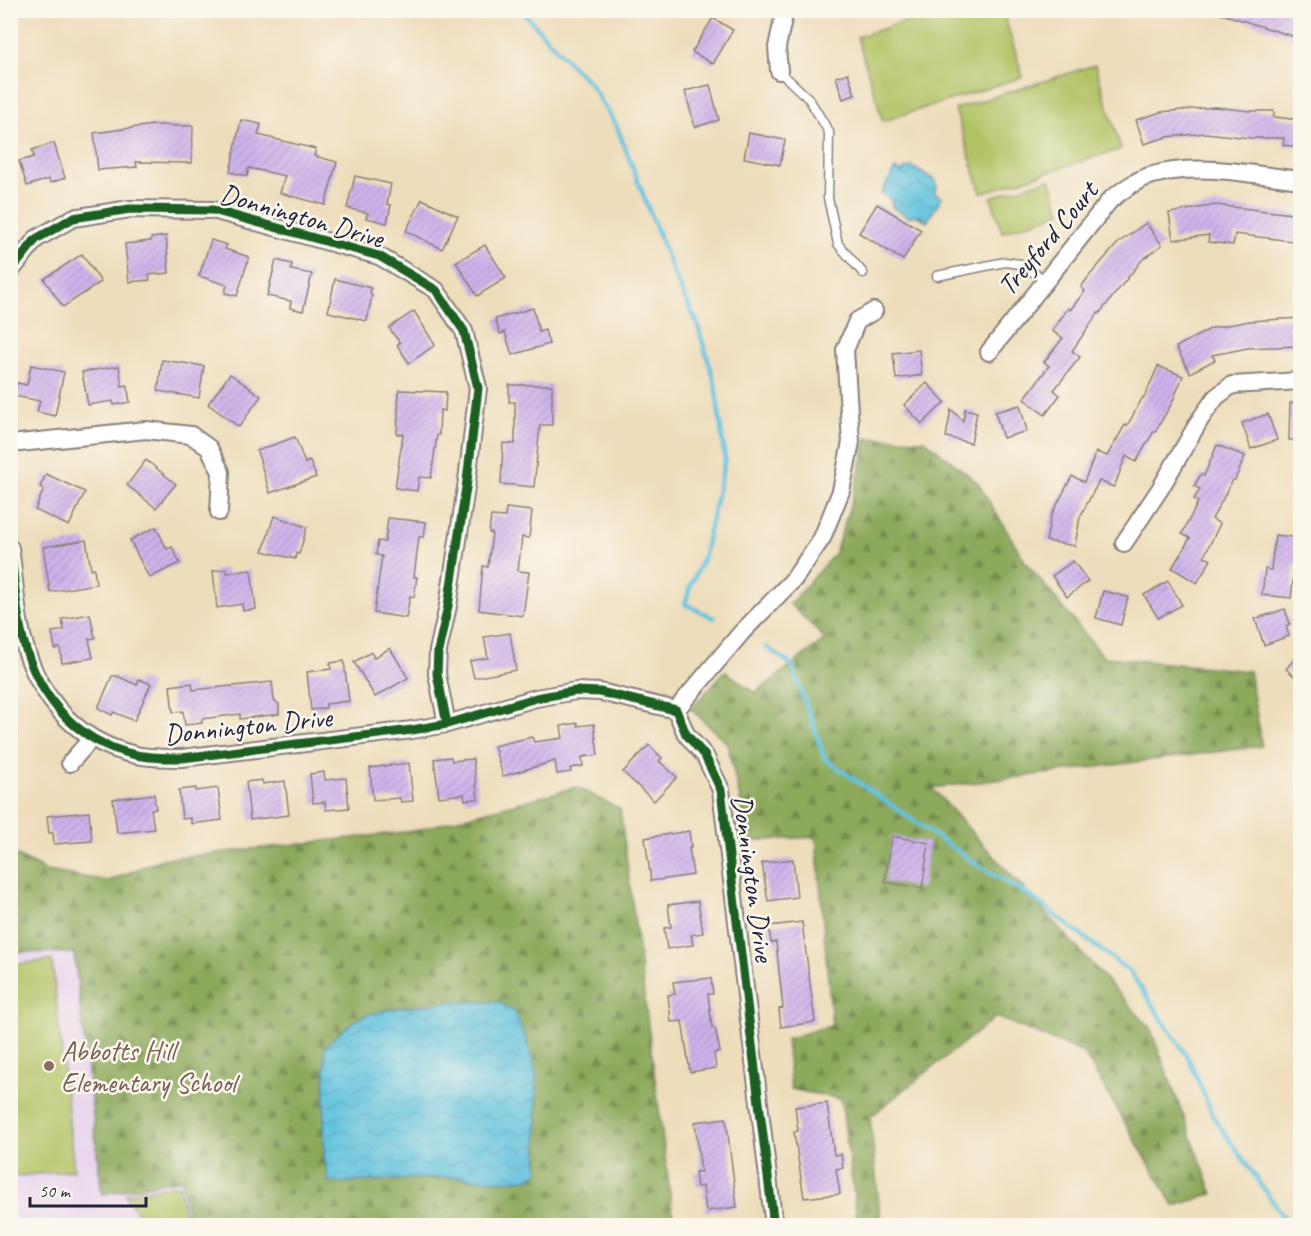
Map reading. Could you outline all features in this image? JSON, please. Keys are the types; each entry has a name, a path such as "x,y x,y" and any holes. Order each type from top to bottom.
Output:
{"street":[{"path":"779,71 777,47 785,10"},
{"name":"Treyford Court","path":"989,352 1110,200 1130,185 1153,175 1178,171 1214,170 1300,180"},
{"name":"Donnington Drive","path":"10,272 36,239 73,218 130,209 213,210 379,256 436,290 464,331 478,388 448,606 438,651 437,674 447,724"},
{"path":"676,710 742,632 794,579 822,538 841,491 851,442 845,350 857,321 874,311"},
{"path":"1124,543 1216,397 1232,384 1300,381"},
{"path":"10,444 146,430 191,435 210,448 221,472 219,512"},
{"name":"Donnington Drive","path":"10,548 20,626 34,669 58,708 73,726 91,739 134,755 182,758 412,730 447,724 536,698 576,691 600,692 676,710 686,734 705,756 721,790 774,1226"},
{"path":"70,763 91,739"}],"lane":[{"path":"779,71 809,99 829,132 828,198 838,244 863,273"},
{"path":"937,276 1005,262 1021,264 1045,280"}],"shaded area":[{"name":"Abbotts Hill Elementary School","path":"11,952 74,953 102,1193 182,1179 189,1225 11,1226"},
{"path":"463,1219 465,1225 391,1226"}],"green space":[{"path":"942,10 1003,11 1023,77 883,121 857,37"},
{"path":"1095,65 1121,149 981,193 955,109"},
{"path":"1050,179 1061,213 1002,232 991,197"},
{"path":"867,438 925,440 978,483 1026,563 1104,657 1249,671 1262,746 932,788 1150,1028 1213,1194 1174,1206 1084,1053 996,1017 870,1117 881,1225 858,1225 841,1099 791,1089 786,1039 832,1025 816,837 750,841 727,743 691,709 725,671 755,693 825,639 790,604 835,553 854,493"},
{"path":"576,787 620,809 674,1225 465,1226 463,1219 391,1226 189,1225 182,1179 102,1194 74,953 11,952 10,852 46,871 109,881 162,859 414,831"},
{"path":"52,960 74,1170 11,1177 11,965"},
{"path":"179,1184 187,1225 150,1222 137,1212 125,1194"}],"water":[{"path":"912,167 936,181 937,188 934,193 942,197 927,222 916,215 909,217 893,208 891,200 881,193 895,169 902,172"},
{"path":"450,1002 499,1002 514,1011 527,1041 536,1074 538,1172 529,1179 503,1181 453,1177 329,1183 324,1156 325,1047 362,1017 393,1009"}],"building":[{"path":"1219,10 1300,10 1300,16 1295,37 1219,13"},
{"path":"713,18 733,30 713,64 692,52"},
{"path":"848,73 855,95 843,99 836,77"},
{"path":"710,85 719,120 695,127 685,91"},
{"path":"1215,107 1274,111 1274,117 1300,120 1300,147 1283,145 1284,138 1250,138 1206,133 1167,137 1144,144 1136,120 1161,112"},
{"path":"241,120 261,124 258,135 316,149 314,156 337,162 325,205 280,193 285,176 249,168 247,176 230,172"},
{"path":"153,125 193,126 192,163 136,162 137,167 98,170 94,133"},
{"path":"749,133 785,140 780,165 744,158"},
{"path":"54,143 65,178 50,183 49,179 27,186 19,161 34,157 32,150"},
{"path":"355,176 391,184 387,204 391,205 387,223 366,218 368,213 347,208"},
{"path":"422,199 458,216 442,249 406,231"},
{"path":"877,204 921,230 903,260 859,233"},
{"path":"1216,205 1300,215 1300,242 1235,234 1233,245 1208,242 1209,235 1173,240 1169,213"},
{"path":"1146,223 1162,245 1142,260 1098,313 1072,351 1080,357 1054,390 1060,395 1045,415 1024,399 1049,366 1044,362 1063,338 1052,331 1068,308 1070,310 1085,291 1081,287 1090,275 1118,243"},
{"path":"166,236 169,273 149,275 150,280 129,282 125,244 151,241 151,238"},
{"path":"211,240 227,245 225,249 249,257 237,296 225,293 227,285 199,276"},
{"path":"485,245 506,278 477,296 456,262"},
{"path":"82,254 101,282 63,307 44,279"},
{"path":"276,260 292,264 291,270 312,274 303,311 290,308 291,301 267,296"},
{"path":"335,279 371,288 370,294 372,295 367,321 328,312"},
{"path":"533,308 539,332 545,330 549,344 512,355 505,332 500,334 495,319"},
{"path":"414,311 435,345 409,363 397,345 400,343 389,328"},
{"path":"1300,318 1300,346 1248,348 1212,355 1215,360 1190,373 1176,347 1212,328 1250,321"},
{"path":"919,350 922,375 896,379 893,353"},
{"path":"162,360 204,366 199,398 158,391"},
{"path":"31,365 64,372 55,416 37,412 40,401 14,396 17,383 27,385"},
{"path":"119,366 122,386 127,385 130,402 114,405 113,401 88,405 82,372"},
{"path":"1158,366 1183,376 1172,403 1136,462 1126,456 1114,487 1099,481 1080,517 1075,546 1046,541 1051,516 1072,476 1084,482 1096,452 1107,456 1144,398"},
{"path":"230,374 261,396 239,427 208,404"},
{"path":"927,383 945,402 922,424 904,405"},
{"path":"509,385 552,385 552,425 540,425 534,487 501,484 503,443 515,444 515,402 509,402"},
{"path":"399,390 446,392 445,411 440,410 439,435 437,435 431,478 419,477 417,491 395,488 403,434 397,434"},
{"path":"1290,403 1300,403 1300,440 1289,440"},
{"path":"1020,405 1027,431 1003,438 995,412"},
{"path":"951,409 963,421 965,409 977,412 971,443 946,437"},
{"path":"1268,414 1277,440 1251,449 1242,423"},
{"path":"295,437 305,463 310,461 316,477 270,493 257,451"},
{"path":"1217,445 1245,456 1235,480 1212,519 1220,524 1204,556 1211,560 1197,583 1172,568 1190,538 1182,534 1198,502 1194,499 1200,489 1194,486 1201,474 1204,476"},
{"path":"146,460 176,484 156,508 127,485"},
{"path":"46,474 85,492 69,526 35,510 44,489 40,487"},
{"path":"506,508 532,511 529,538 522,537 518,571 529,572 523,616 479,610 483,566 488,567 492,533 489,533 491,516 505,517"},
{"path":"274,516 307,527 299,554 296,553 295,559 263,551"},
{"path":"388,518 426,522 424,537 419,537 414,597 410,596 406,618 374,613 382,556 376,555 378,541 385,542"},
{"path":"156,527 167,549 172,547 180,563 149,578 130,540"},
{"path":"1275,535 1300,538 1300,565 1295,564 1291,598 1262,595 1265,569 1271,570"},
{"path":"86,540 96,584 50,592 43,547"},
{"path":"1073,561 1088,581 1067,597 1052,576"},
{"path":"227,569 227,573 251,570 256,609 243,611 242,604 217,608 213,571"},
{"path":"1168,581 1182,605 1158,618 1144,595"},
{"path":"1103,591 1128,597 1121,625 1096,618"},
{"path":"1285,609 1290,624 1286,626 1289,636 1264,645 1255,619"},
{"path":"90,614 95,638 89,639 93,658 62,663 60,648 55,649 52,632 64,630 62,619"},
{"path":"510,633 516,670 474,678 470,661 488,658 484,637"},
{"path":"390,648 408,678 375,697 354,662 371,652 374,658"},
{"path":"1300,652 1300,681 1286,669"},
{"path":"344,661 349,701 326,704 326,708 311,710 307,672 331,669 330,663"},
{"path":"112,676 137,685 139,679 151,684 134,721 114,712 112,715 98,708"},
{"path":"272,682 274,700 279,704 279,714 240,719 240,714 202,719 202,723 185,725 183,711 173,712 170,686 192,683 193,690"},
{"path":"578,723 578,726 594,724 598,755 582,757 583,766 570,768 571,772 557,774 555,761 503,776 494,746 532,737 534,742 563,738 561,726"},
{"path":"649,745 662,758 659,761 677,777 654,801 623,772"},
{"path":"451,757 452,761 473,759 478,799 465,800 464,794 439,797 434,759"},
{"path":"409,763 413,801 401,802 400,798 373,800 370,768"},
{"path":"324,772 325,780 346,778 349,808 326,810 325,802 313,803 310,774"},
{"path":"262,780 263,784 285,781 289,815 250,820 246,782"},
{"path":"196,788 196,791 218,788 222,820 191,824 191,818 182,819 179,790"},
{"path":"154,794 156,809 151,809 154,829 117,833 113,799"},
{"path":"89,812 92,841 54,844 53,833 49,833 47,816"},
{"path":"689,831 693,875 651,881 645,838"},
{"path":"892,836 929,843 922,888 885,882"},
{"path":"793,859 797,897 768,901 762,863"},
{"path":"698,901 703,933 691,935 693,945 667,949 664,928 671,927 668,905"},
{"path":"802,922 815,1022 781,1027 779,1009 783,1008 776,942 771,943 769,926"},
{"path":"711,978 713,994 708,994 712,1028 715,1028 720,1052 714,1053 716,1068 690,1072 682,1021 671,1022 668,995 675,994 673,982"},
{"path":"827,1103 834,1155 841,1154 843,1168 836,1169 840,1194 804,1198 794,1132 798,1131 795,1107"},
{"path":"726,1118 737,1207 706,1211 703,1186 697,1187 695,1172 701,1172 695,1122"}],"waterway":[{"path":"521,10 589,82 617,127 675,277 697,323 715,383 725,459 703,559 691,584 685,604 714,618"},
{"path":"766,647 792,665 825,759 976,864 1030,896 1130,972 1189,1059 1214,1118 1290,1226"}],"cycle path":[{"path":"10,272 36,239 73,218 130,209 213,210 379,256 436,290 464,331 478,388 448,606 438,651 437,674 447,724"},
{"path":"10,548 20,626 34,671 45,691 58,709 92,738 136,755 182,758 412,730 447,724 536,698 576,691 600,692 676,710 686,734 705,756 721,790 774,1226"}],"place":[{"name":"Abbotts Hill Elementary School","path":"49,1066"}]}
